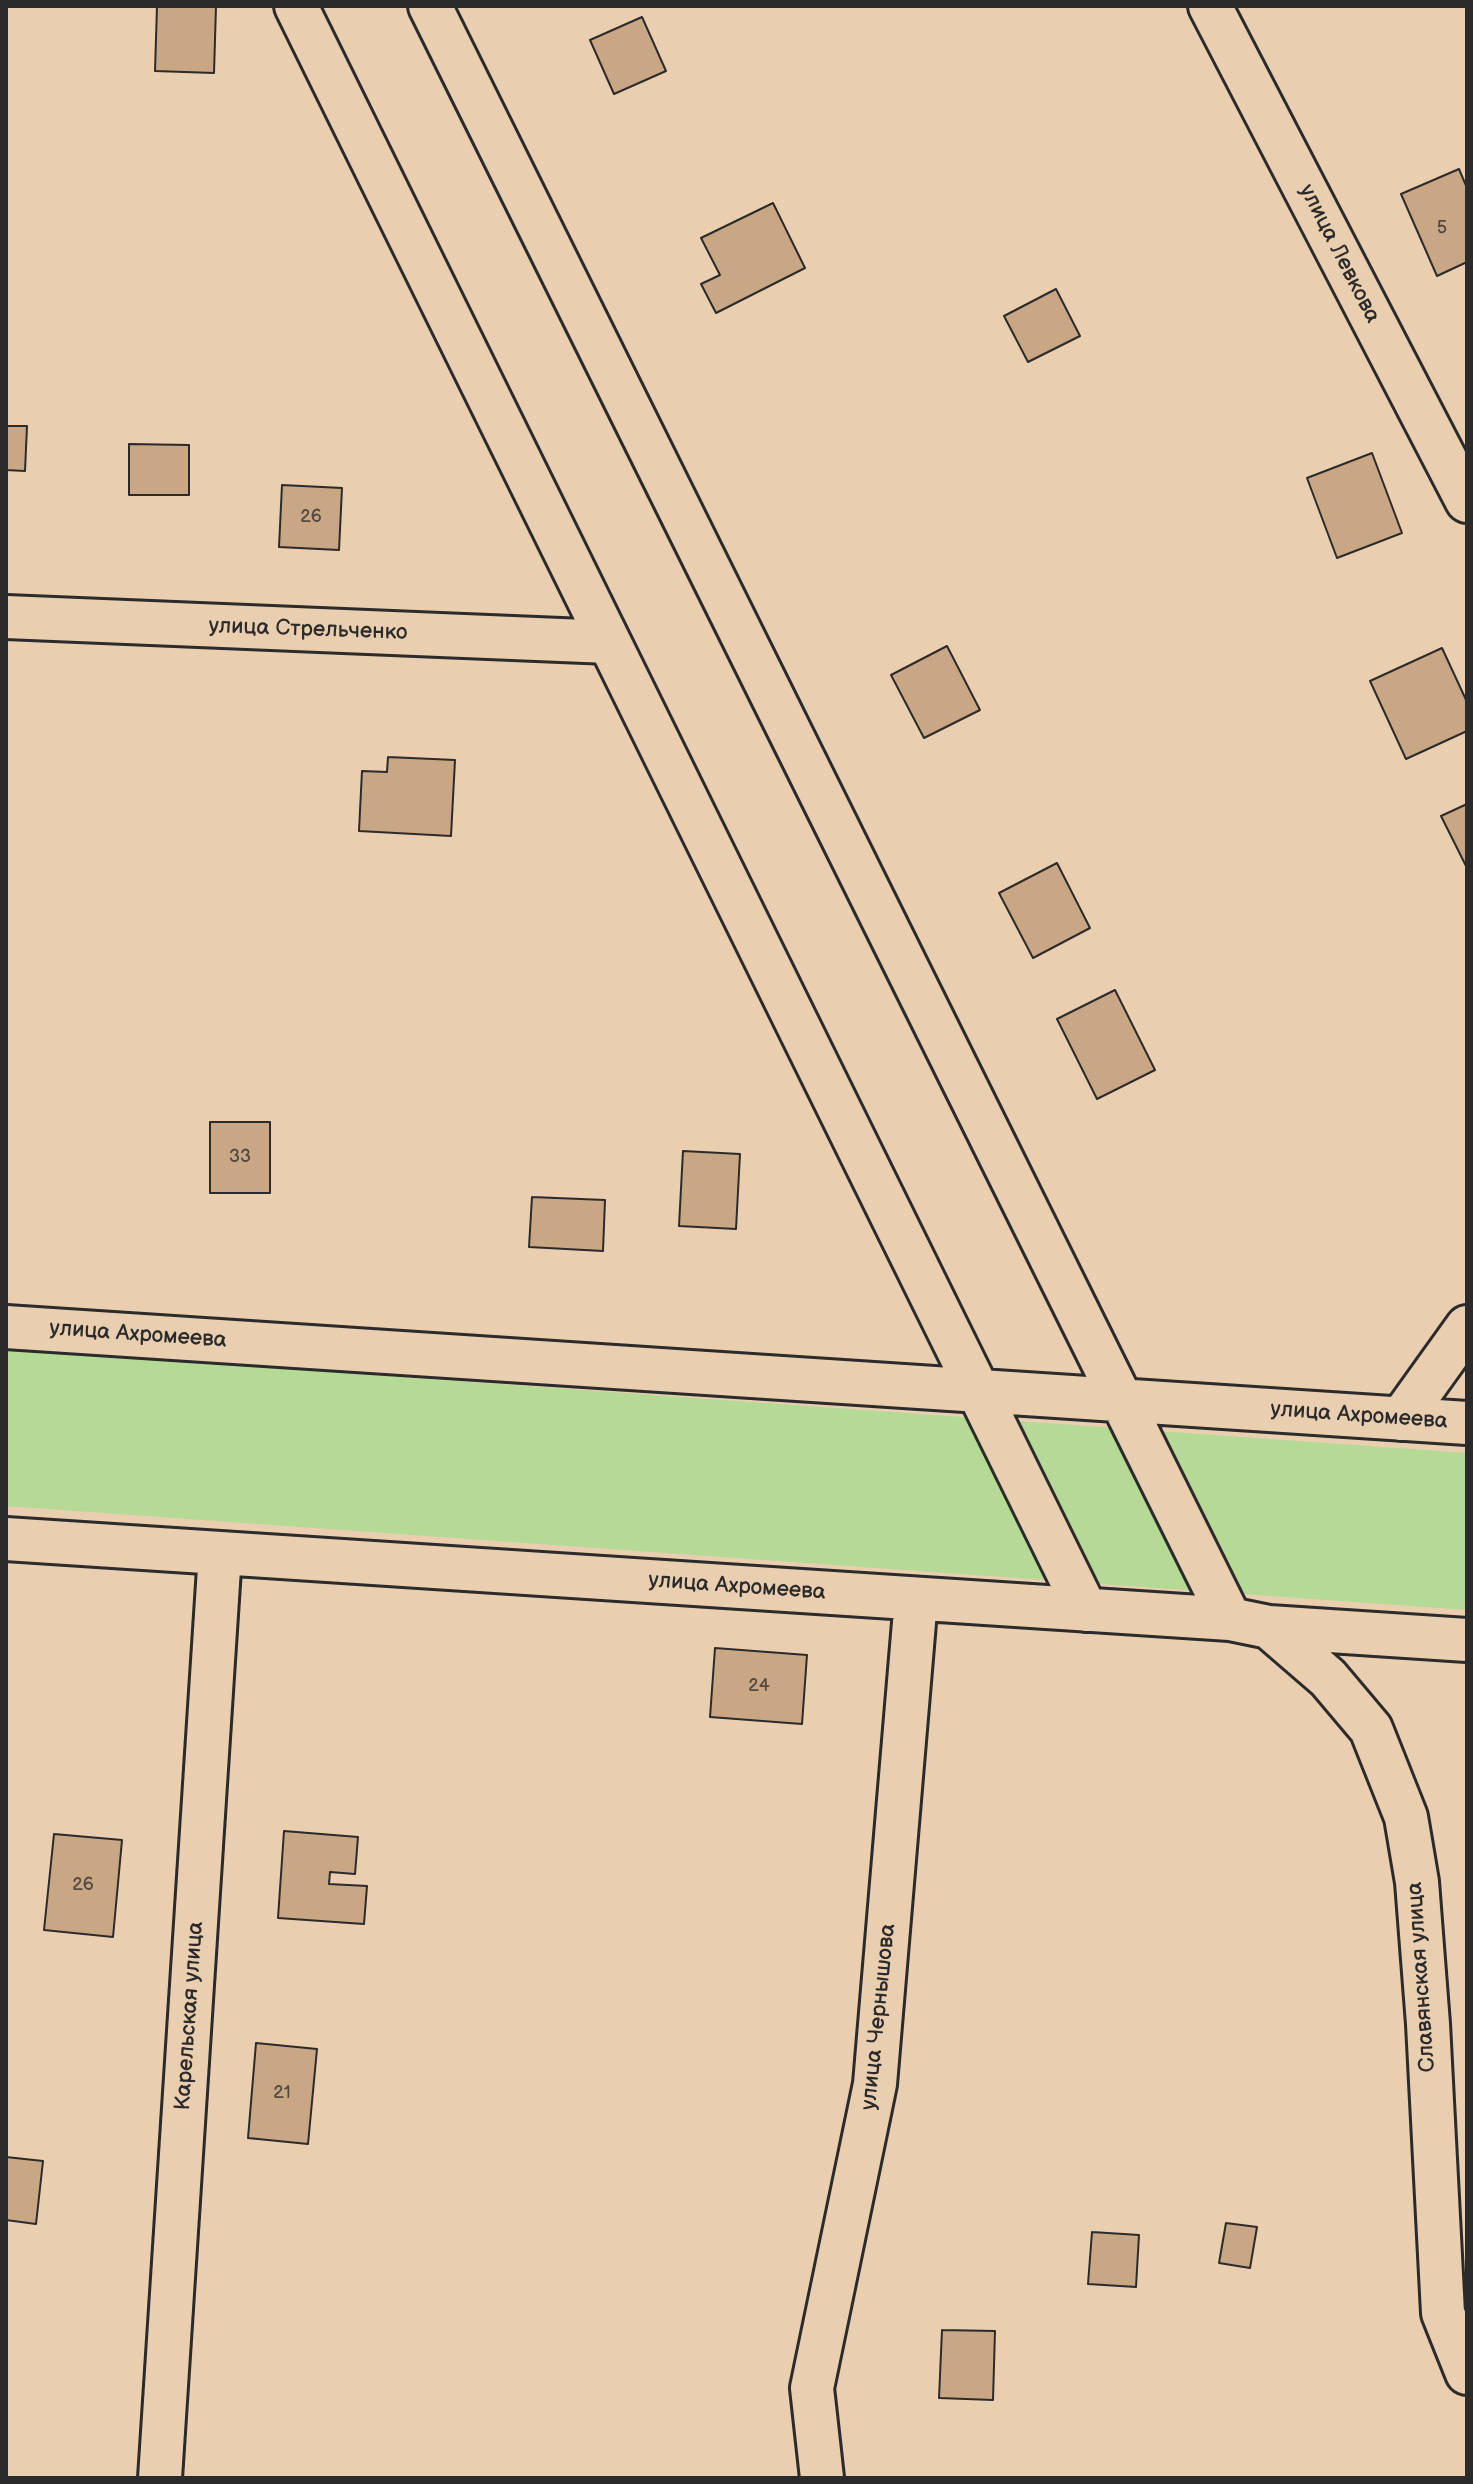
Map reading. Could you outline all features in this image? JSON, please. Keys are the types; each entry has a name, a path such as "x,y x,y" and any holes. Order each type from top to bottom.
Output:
{"street":[{"path":"296,6 1086,1610"},
{"path":"430,6 1121,1400 1250,1623"},
{"name":"улица Левкова","path":"1210,6 1467,501"},
{"name":"улица Стрельченко","path":"6,617 609,642"},
{"name":"улица Ахромеева","path":"6,1327 1467,1423"},
{"path":"1401,1419 1467,1327"},
{"name":"улица Ахромеева","path":"6,1539 1086,1610 1467,1640"},
{"name":"Карельская улица","path":"160,2478 220,1553"},
{"name":"улица Чернышова","path":"822,2478 812,2388 875,2084 916,1599"},
{"name":"Славянская улица","path":"1250,1623 1328,1678 1371,1729 1406,1817 1417,1882 1428,2024 1443,2313 1467,2373"}],"green space":[{"path":"6,1349 1467,1453 1467,1610 6,1506"}],"building":[{"path":"157,6 216,6 214,73 155,71"},
{"path":"642,17 666,71 614,94 590,40"},
{"path":"1459,169 1467,188 1467,262 1437,276 1401,194"},
{"path":"773,203 805,268 716,313 701,284 720,275 701,238"},
{"path":"1056,289 1080,336 1028,362 1004,316"},
{"path":"6,426 27,426 25,471 6,470"},
{"path":"129,444 189,445 189,495 129,495"},
{"path":"1372,453 1402,533 1337,558 1307,478"},
{"path":"282,485 342,488 339,550 279,547"},
{"path":"947,646 980,710 924,738 891,675"},
{"path":"1442,648 1467,702 1467,731 1406,759 1370,681"},
{"path":"388,757 455,760 451,836 359,831 362,771 387,772"},
{"path":"1467,804 1467,868 1441,816"},
{"path":"1057,863 1090,928 1033,958 999,893"},
{"path":"1115,990 1155,1070 1097,1099 1057,1019"},
{"path":"210,1122 270,1122 270,1193 210,1193"},
{"path":"683,1151 740,1154 736,1229 679,1226"},
{"path":"532,1197 605,1200 603,1251 529,1247"},
{"path":"715,1648 807,1655 802,1724 710,1717"},
{"path":"284,1831 358,1837 355,1874 330,1872 329,1884 367,1886 364,1924 278,1918"},
{"path":"54,1834 122,1840 113,1937 44,1930"},
{"path":"256,2043 317,2049 308,2144 248,2138"},
{"path":"6,2157 43,2161 36,2224 6,2220"},
{"path":"1226,2223 1257,2227 1250,2268 1219,2263"},
{"path":"1092,2232 1139,2235 1136,2287 1088,2284"},
{"path":"942,2330 995,2331 993,2400 939,2398"}]}
